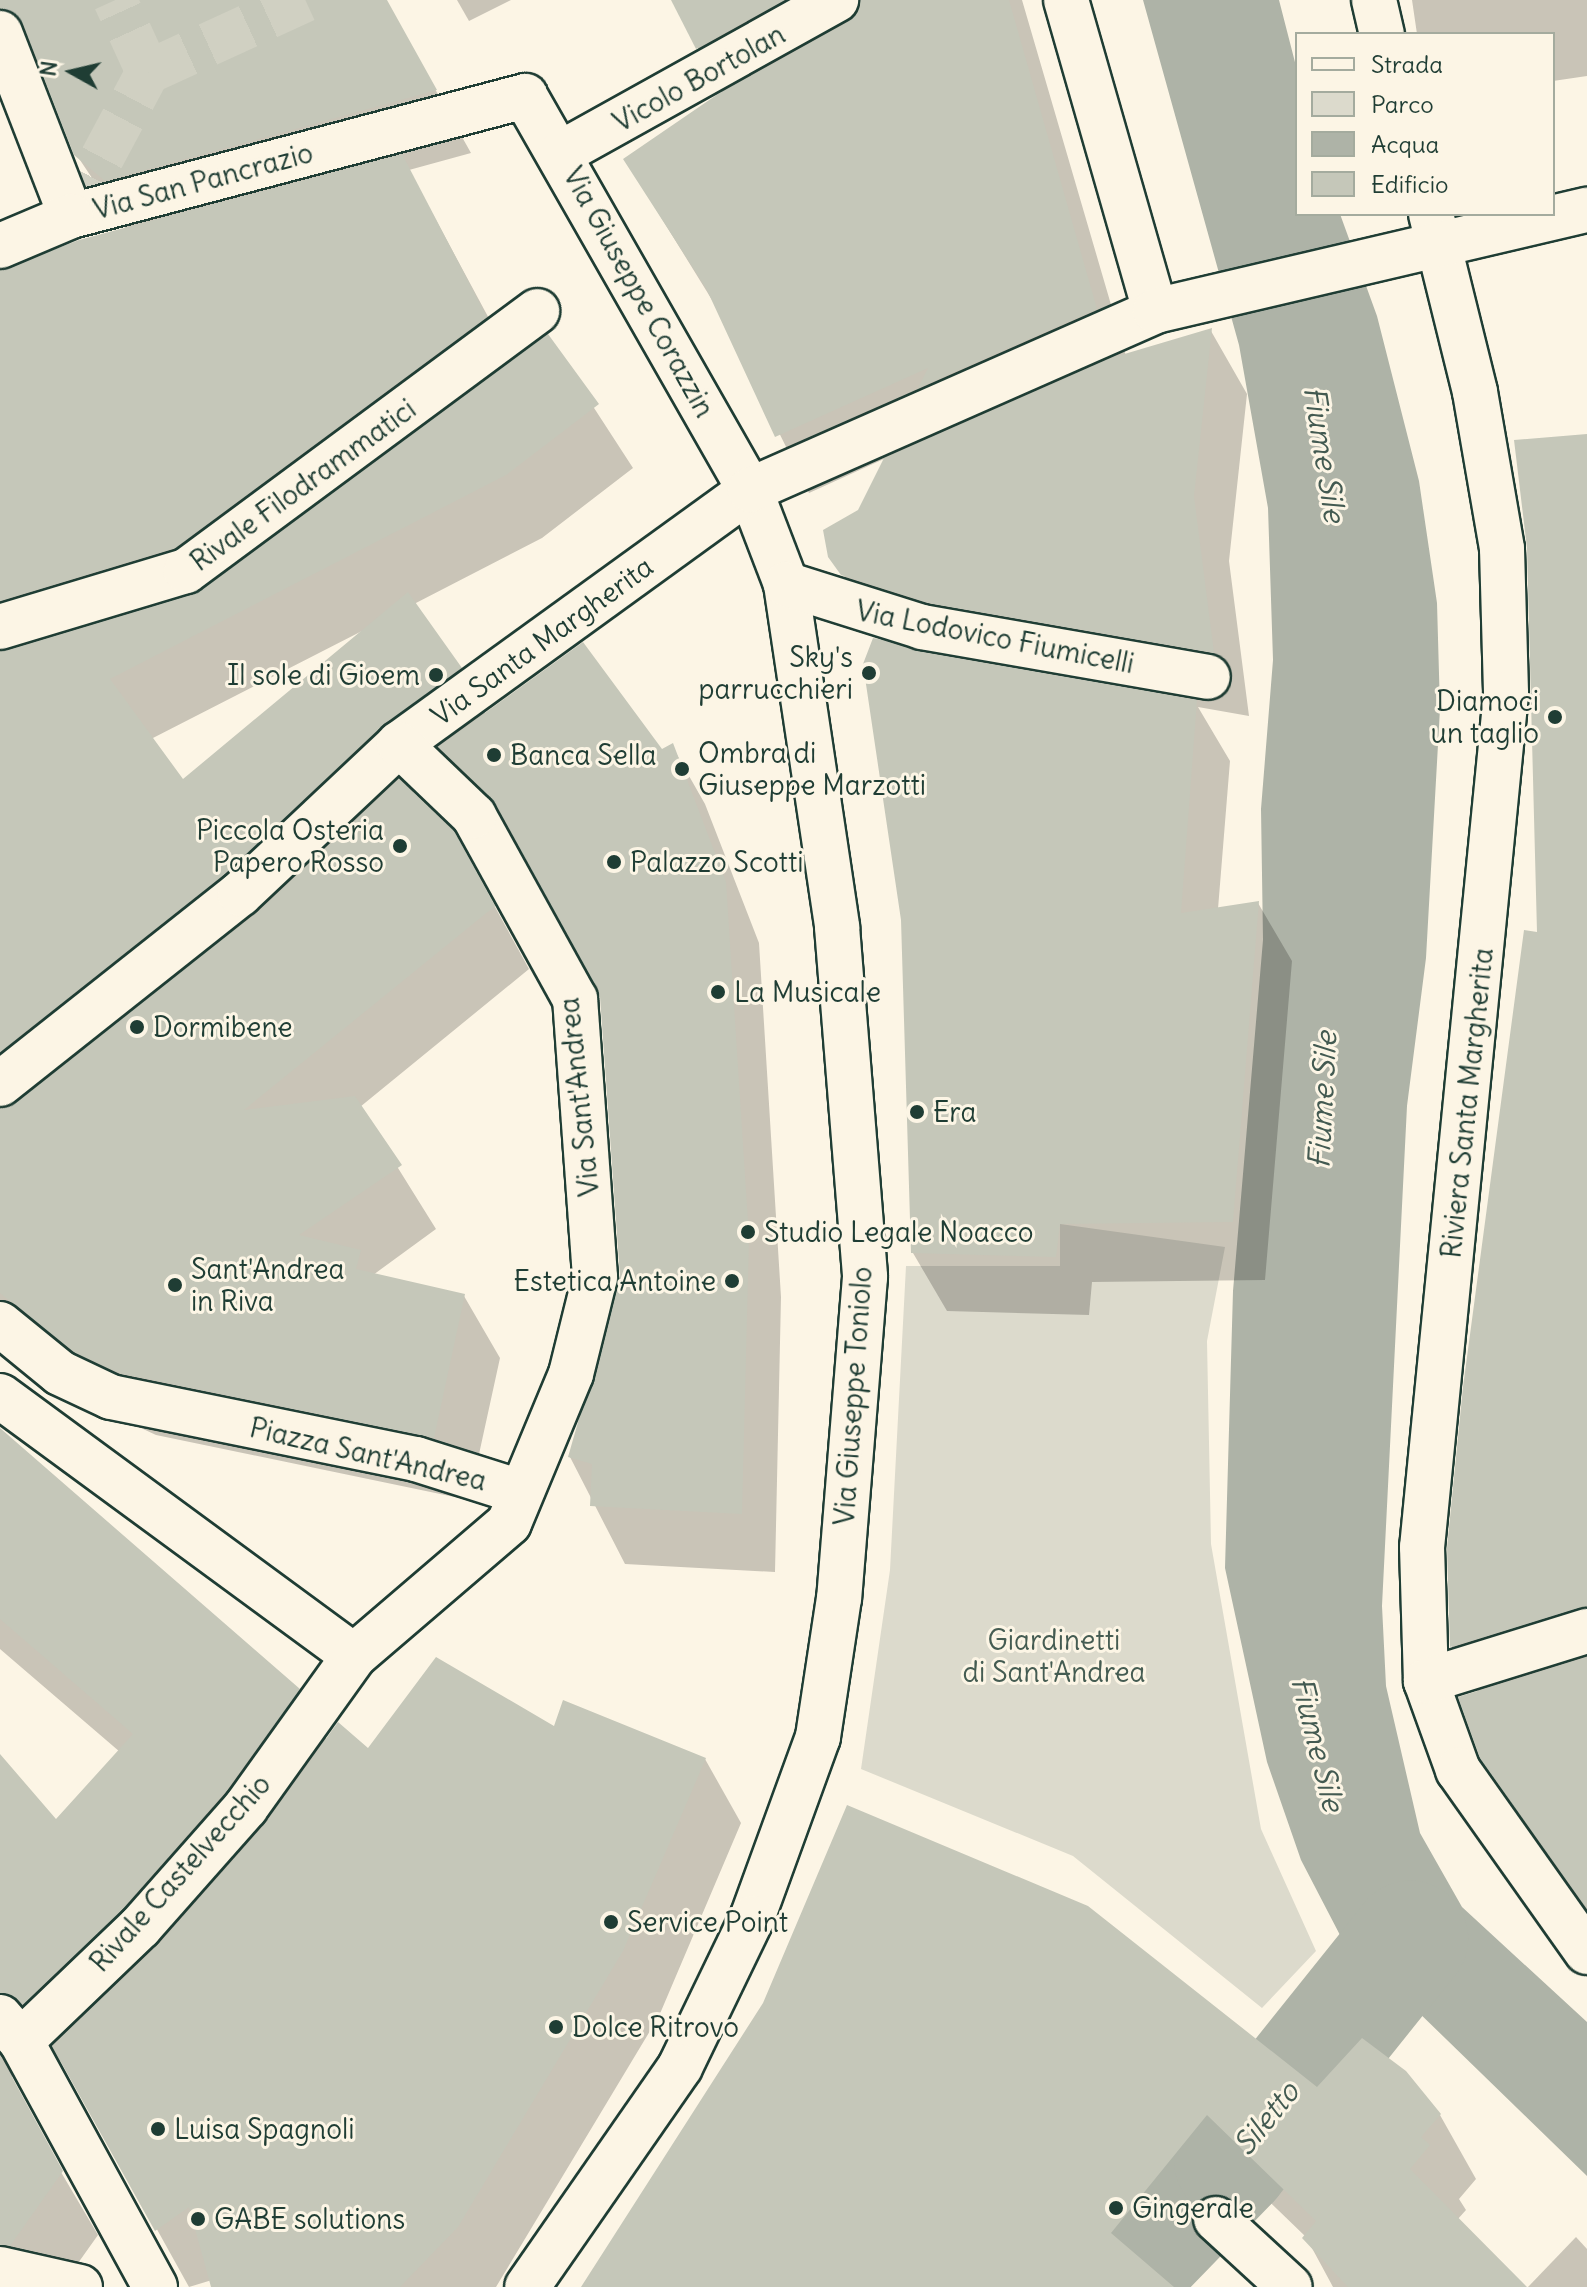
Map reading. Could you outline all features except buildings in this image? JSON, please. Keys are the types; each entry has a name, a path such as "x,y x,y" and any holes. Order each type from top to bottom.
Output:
{"street":[{"name":"Vicolo Bortolan","path":"561,153 836,0"},
{"path":"1066,0 1155,311"},
{"path":"1374,0 1382,32"},
{"name":"Via San Pancrazio","path":"0,33 71,216 525,96"},
{"name":"Via Giuseppe Corazzin","path":"525,96 561,153 750,490"},
{"name":"Via Santa Margherita","path":"1555,214 1587,210"},
{"path":"0,246 71,216"},
{"name":"Via Santa Margherita","path":"0,1084 240,894 399,744 750,490 1155,311 1370,258 1434,227 1533,216"},
{"name":"Riviera Santa Margherita","path":"1434,227 1475,392 1502,549 1506,694 1422,1547 1426,1681 1458,1770 1587,1952"},
{"name":"Rivale Filodrammatici","path":"0,627 186,571 537,311"},
{"name":"Via Giuseppe Toniolo","path":"527,2287 559,2247 680,2067 752,1918 811,1773 839,1598 865,1277 837,927 786,584 750,490"},
{"name":"Via Lodovico Fiumicelli","path":"786,584 922,627 1208,677"},
{"name":"Via Sant'Andrea","path":"399,744 474,816 575,999 595,1277 571,1374 517,1491"},
{"name":"Piazza Sant'Andrea","path":"0,1324 60,1373 111,1397 416,1459 517,1491 509,1523 354,1656"},
{"path":"0,1396 354,1656"},
{"path":"1426,1681 1587,1631"},
{"name":"Rivale Castelvecchio","path":"10,2029 140,1927 246,1807 354,1656"},
{"path":"10,2029 155,2287"},
{"path":"1216,2219 1290,2287"},
{"path":"3,2275 80,2287"}],"green space":[{"name":"Giardinetti di Sant'Andrea","path":"1060,1224 1225,1247 1207,1341 1211,1544 1261,1829 1316,1951 1262,2008 1073,1856 861,1769 890,1570 906,1266 1060,1266"}],"water":[{"name":"Fiume Sile","path":"1143,0 1279,0 1295,62 1295,216 1341,216 1377,316 1419,481 1437,603 1440,709 1426,958 1407,1106 1382,1606 1386,1686 1420,1833 1462,1907 1587,2022 1587,2176 1341,1937 1301,1860 1267,1762 1225,1568 1233,1291 1263,940 1261,809 1273,660 1268,508 1239,345"}],"waterway":[{"name":"Siletto","path":"1110,2287 1232,2161 1410,1939"}],"tunnel":[{"path":"71,216 148,72 115,0"},
{"path":"148,72 305,0"}],"place":[{"name":"Sky's parrucchieri","path":"869,673"},
{"name":"Il sole di Gioem","path":"436,675"},
{"name":"Diamoci un taglio","path":"1555,717"},
{"name":"Banca Sella","path":"494,755"},
{"name":"Ombra di Giuseppe Marzotti","path":"682,769"},
{"name":"Piccola Osteria Papero Rosso","path":"400,846"},
{"name":"Palazzo Scotti","path":"614,862"},
{"name":"La Musicale","path":"718,992"},
{"name":"Dormibene","path":"137,1027"},
{"name":"Era","path":"917,1112"},
{"name":"Studio Legale Noacco","path":"748,1232"},
{"name":"Estetica Antoine","path":"732,1281"},
{"name":"Sant'Andrea in Riva","path":"175,1285"},
{"name":"Service Point","path":"611,1922"},
{"name":"Dolce Ritrovo","path":"556,2027"},
{"name":"Luisa Spagnoli","path":"158,2129"},
{"name":"Gingerale","path":"1116,2208"},
{"name":"GABE solutions","path":"198,2219"}]}
